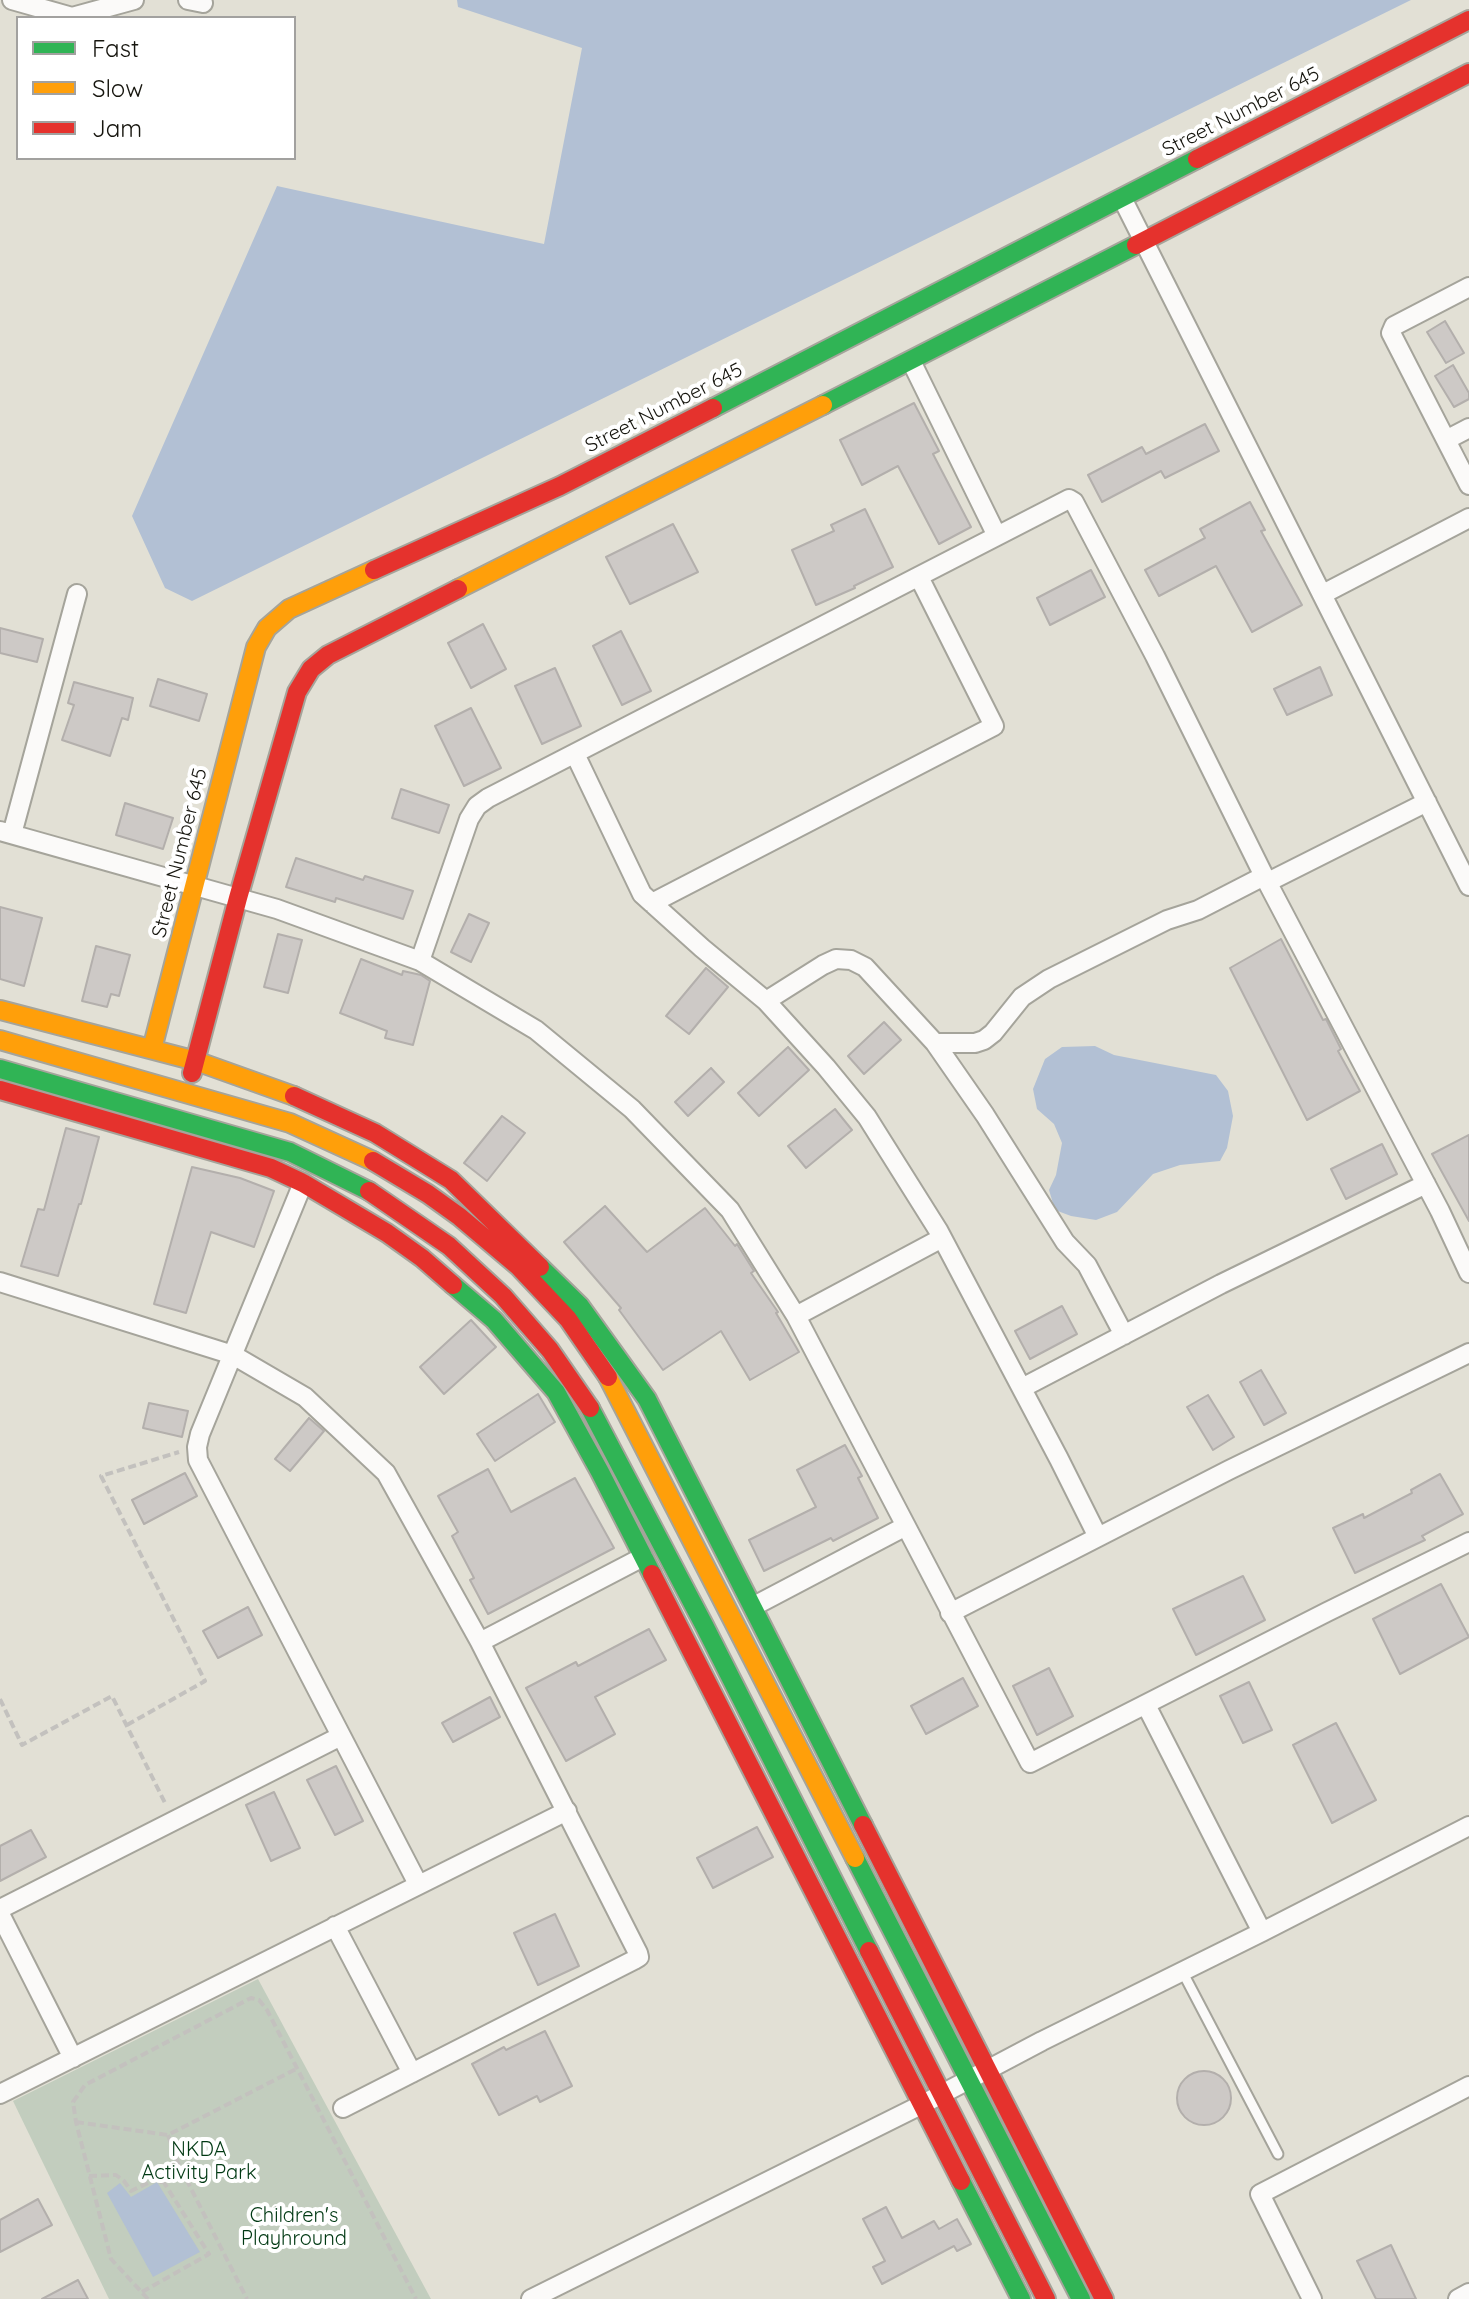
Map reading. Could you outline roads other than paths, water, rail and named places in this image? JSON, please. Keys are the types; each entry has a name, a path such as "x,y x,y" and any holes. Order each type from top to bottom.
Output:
{"street":[{"path":"12,0 68,16"},
{"path":"76,16 134,0"},
{"name":"Street Number 645","path":"187,1092 196,1061 214,892 256,647 267,628 289,609 560,486 1469,20"},
{"name":"Street Number 645","path":"152,1049 297,692 311,669 328,655 911,361 1469,73"},
{"path":"1122,198 1469,886"},
{"path":"1469,287 1391,329 1469,485"},
{"path":"911,361 997,536"},
{"path":"1446,440 1469,428"},
{"path":"420,961 469,819 477,806 488,798 1069,499 1074,502 1196,736 1266,879 1426,1184 1469,1273"},
{"path":"1323,594 1469,518"},
{"path":"652,903 994,726 919,577"},
{"path":"77,594 6,832 277,909 420,961 536,1030 632,1109 730,1210 796,1316 1030,1763 1469,1542"},
{"path":"575,754 642,894 766,1001 818,1057 867,1117 942,1238 1098,1537"},
{"path":"935,1043 975,1043 984,1040 1022,997 1049,979 1167,920 1198,910 1427,802"},
{"path":"766,1001 836,959 851,960 865,967 935,1043 1065,1242 1087,1265 1124,1335"},
{"path":"0,1010 196,1061 279,1089 375,1133 451,1180 580,1306 647,1399 1104,2299"},
{"path":"0,1040 187,1092 326,1137 395,1173 460,1217 518,1266 568,1319 606,1373 1081,2299"},
{"path":"0,1069 290,1152 357,1184 419,1224 458,1254 503,1296 550,1350 588,1404 704,1625 1046,2299"},
{"path":"0,1090 271,1168 303,1183 387,1233 422,1258 494,1320 526,1355 556,1392 600,1472 1021,2299"},
{"path":"303,1183 200,1434 198,1460 418,1884"},
{"path":"1022,1388 1426,1184"},
{"path":"796,1316 942,1238"},
{"path":"0,1282 233,1355 305,1397 386,1473 480,1642 639,1957 343,2108"},
{"path":"950,1613 1243,1463 1469,1353"},
{"path":"754,1606 906,1526"},
{"path":"480,1642 643,1557"},
{"path":"1146,1705 1262,1932"},
{"path":"73,2058 0,1912 341,1736"},
{"path":"0,2094 567,1811"},
{"path":"531,2299 1469,1826"},
{"path":"335,1926 412,2073"},
{"path":"1312,2299 1260,2194 1469,2086"},
{"path":"1458,2299 1469,2293"}],"lane":[{"path":"1182,1971 1278,2154"}],"water":[{"path":"457,0 1411,0 192,601 165,588 132,516 277,186 544,244 582,48 458,7"},
{"path":"1095,1046 1114,1055 1216,1075 1228,1091 1233,1116 1227,1148 1220,1161 1180,1165 1153,1174 1117,1212 1096,1220 1055,1210 1049,1190 1056,1175 1062,1143 1054,1124 1037,1109 1033,1089 1045,1059 1062,1047"},
{"path":"157,2182 200,2252 153,2277 107,2193 120,2183 131,2197"}],"park label":[{"name":"NKDA Activity Park","path":"199,2162"},
{"name":"Children's Playhround","path":"294,2228"}]}
